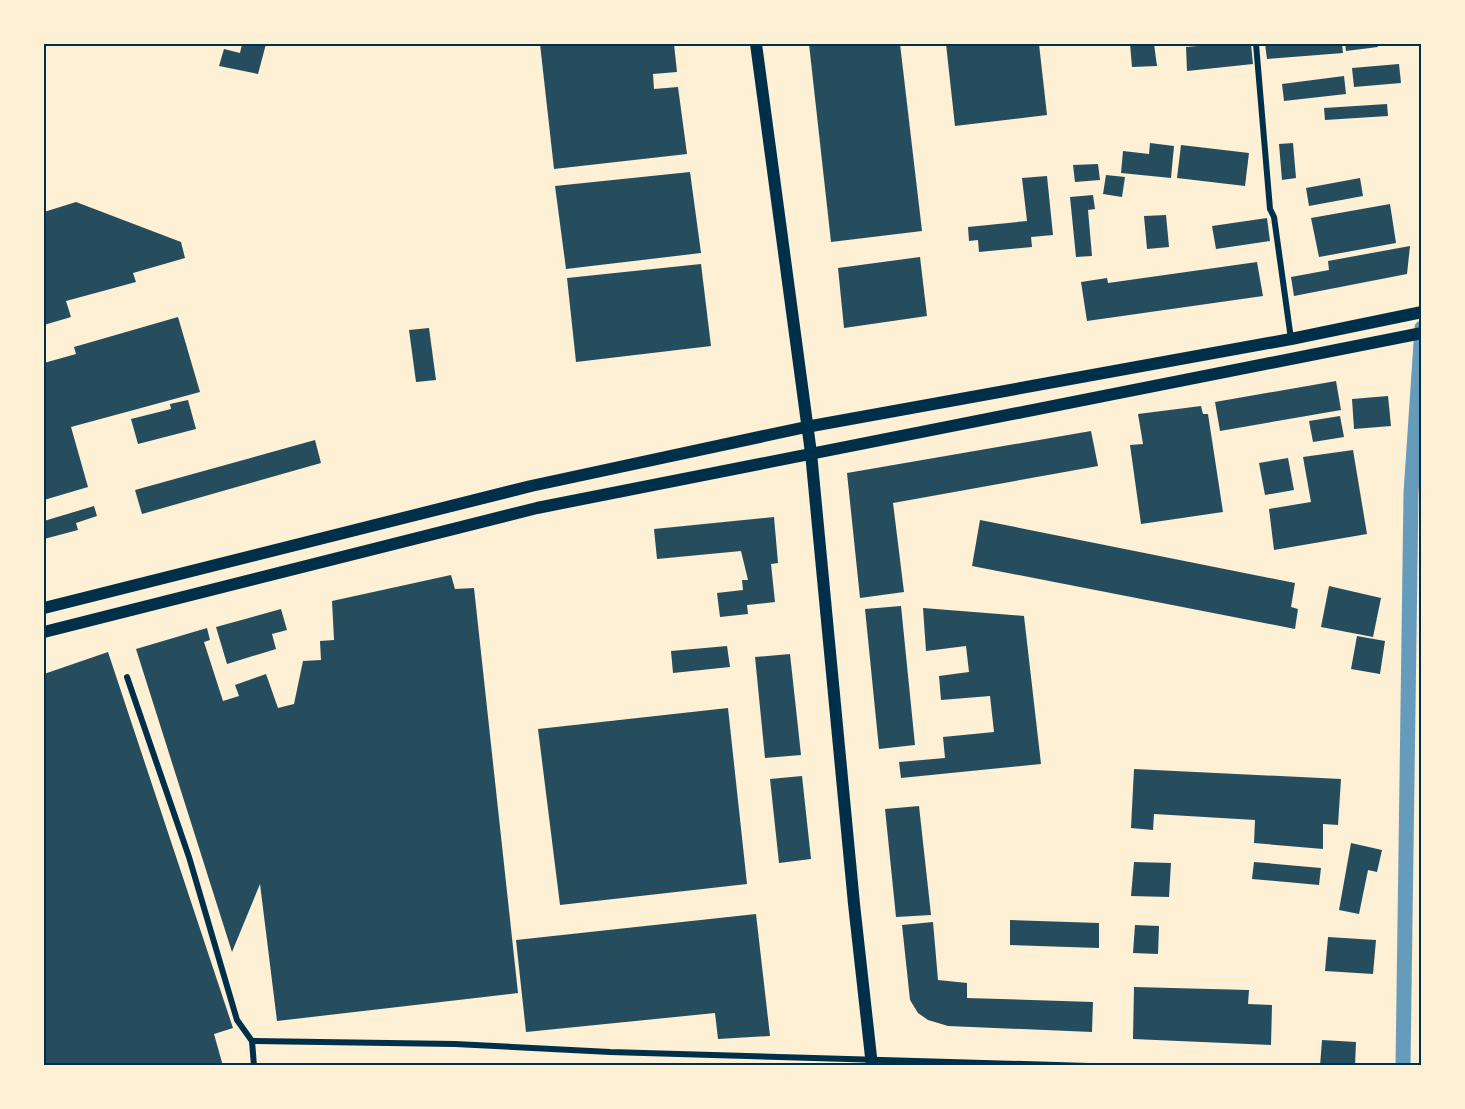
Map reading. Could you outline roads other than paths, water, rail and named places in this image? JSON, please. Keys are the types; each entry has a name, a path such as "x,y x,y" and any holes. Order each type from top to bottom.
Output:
{"main road":[{"path":"756,44 806,427 812,453 854,904 872,1062"},
{"path":"44,608 531,486 806,427 1291,339 1422,312"},
{"path":"44,632 537,508 1422,333"}],"street":[{"path":"1256,44 1270,209 1274,217 1291,339"},
{"path":"127,676 189,857 237,1020 252,1041 254,1065"},
{"path":"252,1041 454,1044 872,1062 1089,1065"}],"waterway":[{"path":"1403,1066 1411,493 1422,328"}]}
